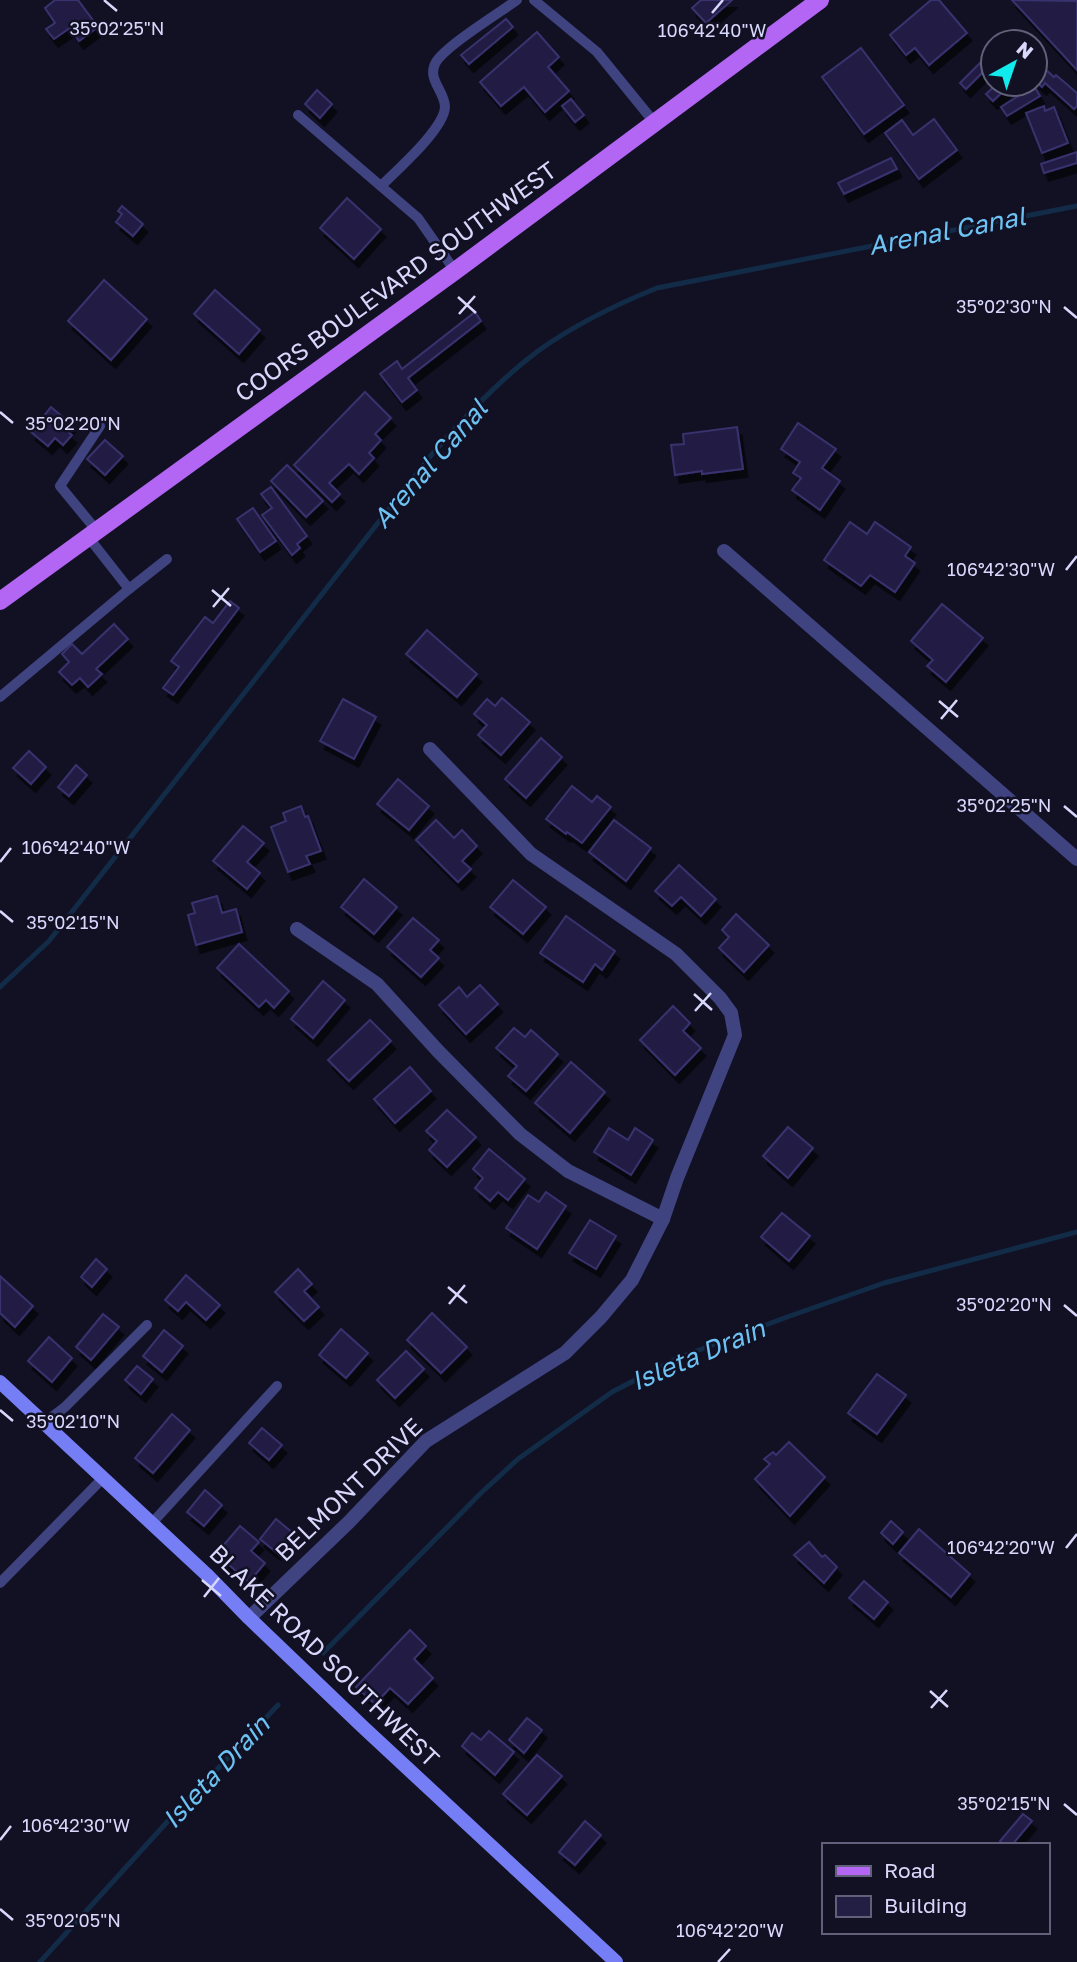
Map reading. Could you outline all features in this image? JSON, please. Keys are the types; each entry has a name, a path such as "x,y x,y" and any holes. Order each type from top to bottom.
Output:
{"main road":[{"name":"COORS BOULEVARD SOUTHWEST","path":"0,601 455,271 820,0"}],"street":[{"path":"724,551 1077,859"},
{"name":"BELMONT DRIVE","path":"249,1618 349,1522 426,1441 565,1353 601,1317 632,1280 663,1219 735,1035 732,1013 676,954 531,854 430,749"},
{"path":"297,929 377,984 520,1134 568,1171 663,1219"},
{"name":"BLAKE ROAD SOUTHWEST","path":"0,1382 616,1962"}],"lane":[{"path":"381,186 432,135 443,116 443,99 434,81 433,69 436,62 451,47 517,0"},
{"path":"534,0 597,52 654,122"},
{"path":"298,115 418,218 455,271"},
{"path":"100,426 60,486 129,589"},
{"path":"0,697 167,559"},
{"path":"44,1423 65,1407 147,1325"},
{"path":"152,1523 277,1386"},
{"path":"0,1583 103,1478"}],"building":[{"path":"55,0 78,0 98,27 79,41 70,28 54,39 46,29 55,23 45,8"},
{"path":"701,0 732,0 706,23 692,8"},
{"path":"931,0 939,0 967,33 929,65 915,48 906,55 890,35"},
{"path":"1012,0 1077,1 1077,70 1049,40 1049,28 1038,28"},
{"path":"506,19 513,27 469,64 461,55"},
{"path":"537,32 559,57 548,67 569,91 545,112 524,87 501,106 480,82"},
{"path":"861,48 904,105 864,134 822,77"},
{"path":"979,64 979,76 966,89 960,83"},
{"path":"1049,73 1054,77 1056,75 1077,93 1077,106 1074,109 1049,87"},
{"path":"317,90 332,104 320,118 305,104"},
{"path":"1015,98 1037,98 1007,116 1001,107"},
{"path":"571,99 584,115 575,122 562,106"},
{"path":"1044,106 1045,111 1054,107 1068,143 1042,153 1026,113"},
{"path":"934,119 957,150 919,179 885,133 902,120 913,135"},
{"path":"1077,152 1077,163 1044,173 1041,164"},
{"path":"891,158 897,169 844,194 838,183"},
{"path":"347,198 381,229 354,259 320,228"},
{"path":"122,206 143,224 133,236 116,222 122,214 118,211"},
{"path":"104,280 147,319 111,360 68,321"},
{"path":"215,290 260,330 239,354 194,314"},
{"path":"475,312 481,321 408,378 417,390 402,402 380,374 397,361 402,369"},
{"path":"365,392 391,418 375,434 381,440 369,453 374,458 359,474 349,464 329,483 340,494 332,502 294,465"},
{"path":"51,407 71,424 66,430 72,435 63,445 55,438 48,446 31,432"},
{"path":"798,423 836,449 822,468 840,481 820,510 792,490 801,478 793,473 800,462 781,449"},
{"path":"737,427 743,469 675,475 671,445 684,444 683,434"},
{"path":"105,440 123,456 105,475 87,459"},
{"path":"287,465 323,501 306,517 271,481"},
{"path":"271,487 307,536 297,544 300,548 292,555 262,515 272,508 261,494"},
{"path":"253,508 276,541 260,552 237,519"},
{"path":"850,522 867,534 875,522 911,547 905,556 915,563 895,592 870,575 861,586 824,560"},
{"path":"230,601 239,608 173,695 163,688 179,667 171,661 205,617 213,623"},
{"path":"942,604 983,638 946,682 927,666 933,660 911,641"},
{"path":"114,624 128,639 96,669 102,674 88,687 80,678 72,685 59,672 69,662 62,654 72,644 82,654"},
{"path":"427,630 477,674 457,697 406,654"},
{"path":"502,698 530,722 501,755 478,735 487,725 474,714 487,699 495,706"},
{"path":"343,699 376,717 354,759 320,741"},
{"path":"541,738 562,757 526,798 505,779"},
{"path":"29,751 46,767 31,784 13,768"},
{"path":"76,765 87,775 69,796 58,787"},
{"path":"398,779 429,806 409,830 377,804"},
{"path":"572,786 592,802 597,796 611,807 582,843 546,819"},
{"path":"301,806 305,817 308,816 321,851 306,856 310,864 288,872 271,827 286,821 283,813"},
{"path":"436,820 454,838 462,830 477,846 462,861 471,869 458,882 416,840"},
{"path":"614,820 651,848 626,881 589,852"},
{"path":"243,826 264,843 247,862 260,873 247,889 213,861"},
{"path":"679,865 716,899 701,916 681,897 672,906 655,891"},
{"path":"364,879 397,907 374,934 341,907"},
{"path":"513,880 546,907 523,934 490,907"},
{"path":"217,896 222,913 236,909 242,932 196,945 188,915 195,913 192,903"},
{"path":"736,914 769,945 744,972 719,948 729,937 722,930"},
{"path":"566,916 615,951 602,970 595,964 583,982 540,953"},
{"path":"413,918 439,940 430,950 439,958 421,977 387,947"},
{"path":"239,944 289,991 274,1008 266,1000 259,1007 217,968"},
{"path":"323,981 345,1000 313,1038 291,1019"},
{"path":"480,985 498,1004 466,1034 439,1005 459,987 467,997"},
{"path":"673,1006 690,1023 683,1031 701,1048 675,1075 640,1040"},
{"path":"370,1020 391,1041 349,1081 328,1060"},
{"path":"514,1028 525,1037 531,1030 558,1054 526,1091 508,1076 517,1066 496,1048"},
{"path":"571,1062 605,1092 570,1133 535,1103"},
{"path":"410,1067 431,1091 395,1123 374,1099"},
{"path":"447,1110 476,1137 447,1167 429,1150 437,1141 426,1131"},
{"path":"788,1127 813,1148 788,1178 763,1156"},
{"path":"609,1128 628,1140 635,1128 653,1140 631,1175 594,1152"},
{"path":"489,1149 525,1179 508,1200 498,1192 490,1201 475,1188 483,1178 473,1169"},
{"path":"546,1192 566,1206 537,1249 506,1228 528,1195 539,1202"},
{"path":"782,1213 810,1236 789,1261 761,1237"},
{"path":"590,1220 616,1236 596,1269 569,1253"},
{"path":"96,1259 107,1269 92,1287 81,1277"},
{"path":"298,1269 312,1284 304,1291 319,1307 304,1321 275,1292"},
{"path":"186,1275 220,1305 206,1320 186,1302 178,1311 165,1300"},
{"path":"0,1276 33,1306 15,1327 0,1313"},
{"path":"432,1313 467,1347 441,1373 407,1340"},
{"path":"103,1314 119,1327 91,1360 76,1347"},
{"path":"341,1329 368,1353 346,1378 319,1355"},
{"path":"164,1330 183,1346 162,1372 143,1356"},
{"path":"49,1337 72,1358 52,1382 28,1361"},
{"path":"406,1351 424,1369 395,1398 377,1380"},
{"path":"137,1366 153,1379 141,1394 125,1380"},
{"path":"877,1374 906,1395 877,1434 848,1413"},
{"path":"172,1414 190,1430 153,1473 135,1458"},
{"path":"262,1428 282,1445 269,1460 249,1443"},
{"path":"789,1442 825,1477 790,1516 755,1479 770,1464 764,1459 773,1452 776,1455"},
{"path":"205,1490 222,1505 204,1526 187,1512"},
{"path":"276,1519 293,1533 276,1552 260,1539"},
{"path":"891,1521 903,1532 893,1544 881,1533"},
{"path":"240,1526 259,1542 251,1551 265,1563 249,1582 216,1554"},
{"path":"919,1529 970,1574 951,1597 899,1553"},
{"path":"809,1542 822,1557 825,1555 837,1567 824,1583 794,1555"},
{"path":"864,1581 888,1602 874,1619 849,1598"},
{"path":"410,1630 426,1646 414,1659 433,1678 408,1704 390,1688 375,1704 356,1687"},
{"path":"527,1718 542,1730 524,1753 509,1740"},
{"path":"489,1731 514,1752 495,1775 462,1746 472,1733 481,1740"},
{"path":"537,1755 562,1776 527,1815 503,1794"},
{"path":"1023,1814 1032,1821 1014,1843 1000,1841"},
{"path":"585,1821 601,1835 575,1865 559,1852"}],"waterway":[{"name":"Arenal Canal","path":"0,987 49,941 433,453 496,387 538,351 595,316 657,288 1077,206"},
{"name":"Isleta Drain","path":"323,1653 518,1459 612,1392 678,1358 884,1283 1077,1232"},
{"name":"Isleta Drain","path":"40,1962 278,1705"}]}
